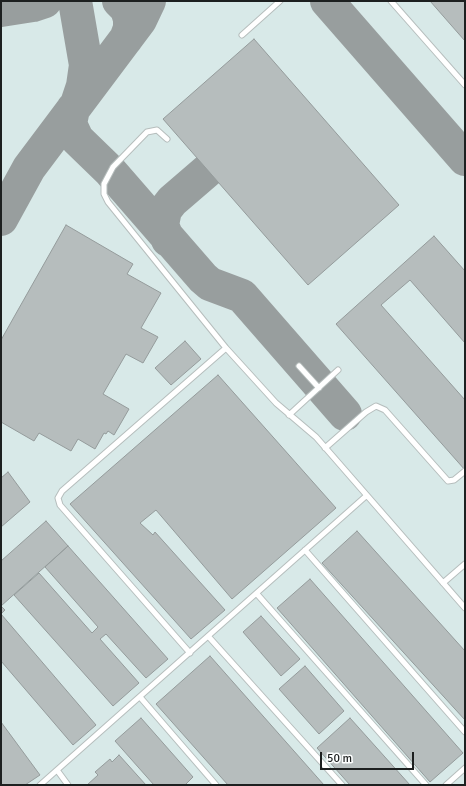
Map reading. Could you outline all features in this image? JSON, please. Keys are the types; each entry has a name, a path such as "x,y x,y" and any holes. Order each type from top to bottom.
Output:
{"lane":[{"path":"242,35 280,1"},
{"path":"391,1 465,85"},
{"path":"167,139 156,130 147,132 143,135 108,174 104,184 104,194 108,202 226,348 276,403 316,437 465,608"},
{"path":"190,653 63,508 58,498 62,490 226,348"},
{"path":"299,366 319,388"},
{"path":"289,415 338,370"},
{"path":"325,448 366,412 376,406 385,410 448,481 454,480 465,471"},
{"path":"40,785 140,698 366,496"},
{"path":"305,550 465,732"},
{"path":"443,583 465,564"},
{"path":"257,594 426,785"},
{"path":"208,636 342,785"},
{"path":"140,698 216,785"},
{"path":"446,785 465,768"},
{"path":"57,770 68,785"}],"shaded area":[{"path":"1,1 465,1 465,785 1,785"}],"building":[{"path":"430,1 465,1 465,41"},
{"path":"254,39 399,205 308,285 163,119"},
{"path":"66,225 133,264 127,274 161,293 141,328 158,337 143,363 126,354 103,394 129,409 114,435 108,431 106,434 104,433 95,449 78,439 71,451 39,433 34,441 1,422 1,340"},
{"path":"434,236 465,271 465,343 410,280 381,305 465,400 465,470 336,324"},
{"path":"185,341 201,359 171,385 155,368"},
{"path":"218,375 336,508 232,599 156,510 140,523 153,535 155,532 225,610 191,639 70,504"},
{"path":"8,472 30,502 1,527 1,478"},
{"path":"46,521 68,546 1,606 1,561"},
{"path":"357,531 465,651 465,720 322,563"},
{"path":"68,546 168,659 146,678 106,634 100,639 139,683 113,706 14,595 39,573 92,633 98,627 45,567"},
{"path":"310,579 463,753 430,782 277,608"},
{"path":"1,606 5,610 1,614"},
{"path":"1,614 96,725 73,745 1,661"},
{"path":"261,616 300,659 281,676 243,632"},
{"path":"210,656 324,785 228,785 156,704"},
{"path":"305,666 344,711 319,734 279,689"},
{"path":"141,718 193,777 185,785 154,785 115,741"},
{"path":"350,718 410,785 350,785 317,748"},
{"path":"1,722 40,775 25,785 1,785"},
{"path":"119,755 146,785 87,785 98,775 95,772 110,759 112,762"}],"taxiway":[{"path":"1,10 33,5 45,1"},
{"path":"75,1 86,65 83,86 78,101"},
{"path":"119,1 127,9 130,19 130,28 126,39"},
{"path":"1,219 29,168 140,20 149,1"},
{"path":"327,1 465,159"},
{"path":"73,109 70,124 77,139 110,171 203,278 210,284 242,296 345,414"},
{"path":"168,240 162,225 165,210 172,201 208,170"}]}
